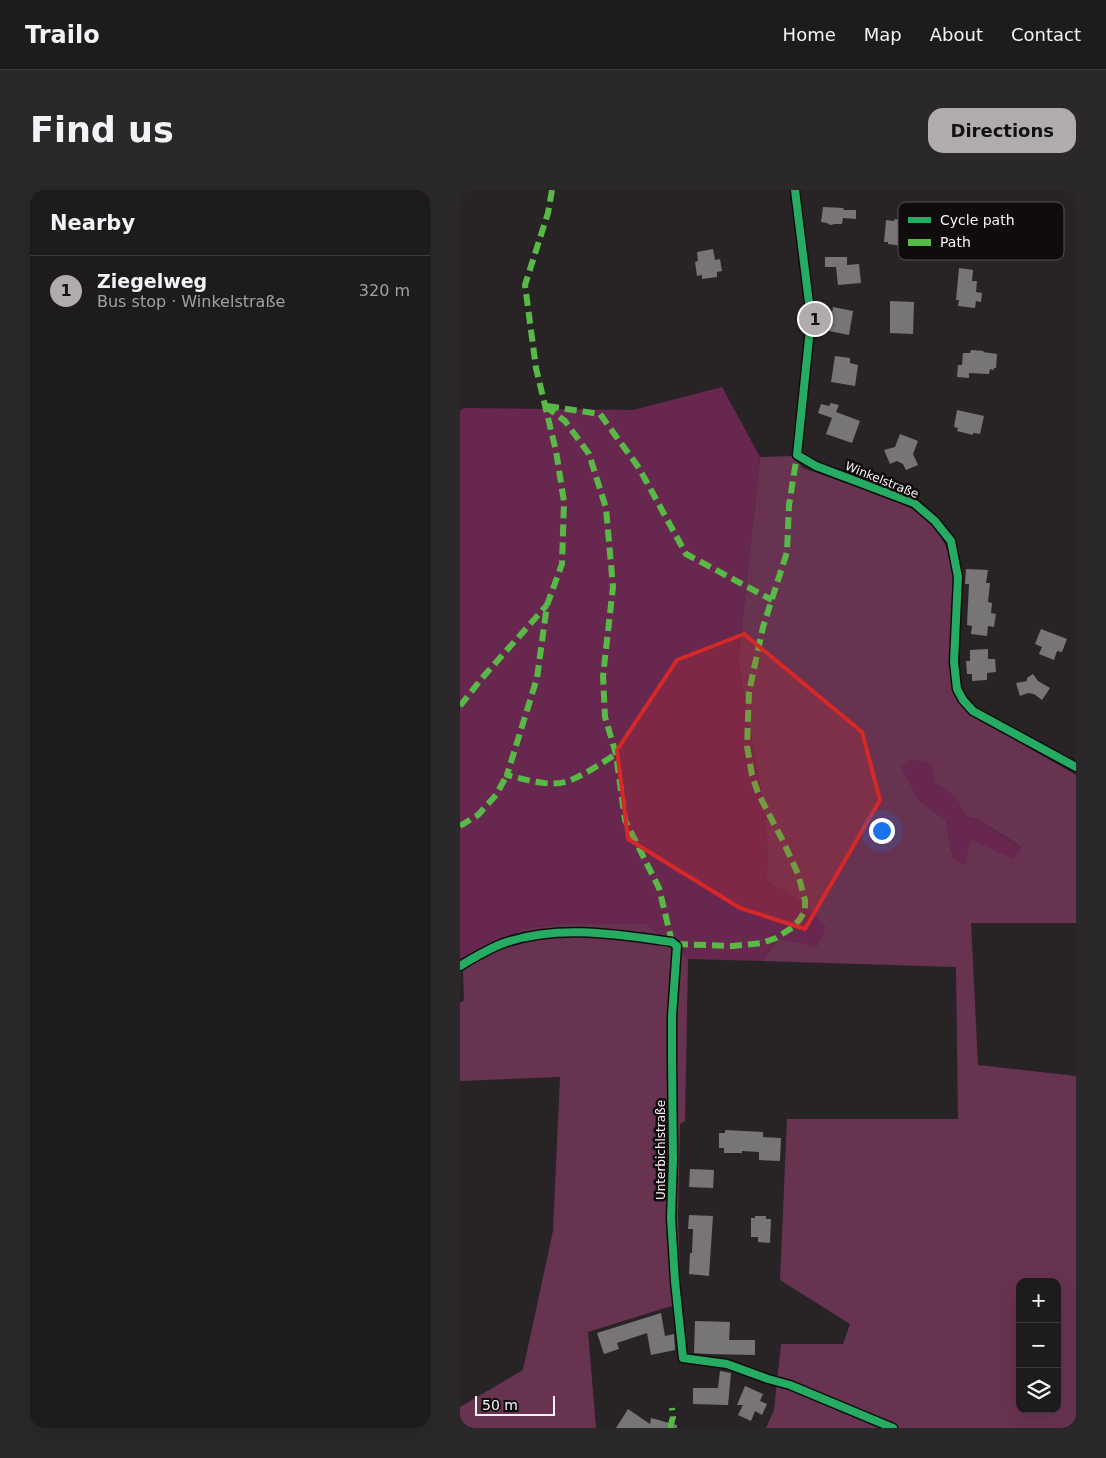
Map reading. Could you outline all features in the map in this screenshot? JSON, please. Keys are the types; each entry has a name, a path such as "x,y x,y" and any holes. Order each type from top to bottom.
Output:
{"street":[{"name":"Winkelstraße","path":"795,190 811,319 798,455 816,466 914,503 935,521 951,541 958,577 954,662 957,689 963,700 973,711 1076,767"},
{"name":"Unterbichlstraße","path":"460,966 502,944 537,935 559,932 624,936 672,942 677,946 672,1026 673,1159 671,1218 674,1281 683,1358 727,1364 790,1385 893,1428"}],"highlighted area":[{"path":"744,634 862,732 880,800 805,929 740,908 628,839 617,750 677,660"}],"shaded area":[{"path":"722,387 760,457 738,660 766,820 767,881 809,907 826,927 817,947 779,939 762,961 688,959 647,924 559,924 523,929 460,959 460,411 464,408 633,410"},
{"path":"793,456 803,468 892,499 914,510 931,523 949,553 954,575 951,679 982,721 1076,775 1076,923 971,923 978,1065 1076,1076 1076,1428 766,1428 774,1410 781,1344 843,1344 850,1324 780,1280 787,1119 958,1119 956,967 762,961 779,939 809,907 767,881 766,820 738,660 760,457","holes":["935,784 955,797 966,816 979,820 1021,847 1013,858 971,839 953,858 946,820 918,800"]},
{"path":"912,759 932,764 935,784 955,797 966,816 979,820 1022,848 1013,859 971,839 965,866 953,858 946,820 918,800 901,767"},
{"path":"559,924 647,924 688,959 685,1121 680,1124 678,1216 681,1303 588,1332 596,1428 460,1428 460,1407 523,1370 553,1231 560,1077 460,1081 460,1003 464,1000 463,971 460,959 523,929"}],"building":[{"path":"823,207 856,210 856,219 843,218 842,224 830,225 821,222"},
{"path":"895,219 898,220 898,245 884,242 886,220 894,221"},
{"path":"713,249 715,260 720,259 722,271 717,272 717,277 702,279 702,275 697,276 695,262 698,261 697,252"},
{"path":"825,257 847,257 847,265 859,264 861,283 838,285 836,267 825,267"},
{"path":"959,268 973,270 972,281 977,281 976,292 982,293 981,302 976,301 975,308 958,306 959,300 956,300"},
{"path":"890,301 914,302 913,334 890,333"},
{"path":"833,307 853,311 849,335 829,331"},
{"path":"971,350 997,354 996,368 994,370 990,369 989,374 969,373 969,378 957,377 958,365 962,365 963,353 970,353"},
{"path":"835,356 850,358 850,363 858,365 855,386 831,382"},
{"path":"831,403 839,405 836,412 860,421 852,443 826,434 832,418 818,413 821,404 829,406"},
{"path":"957,410 984,416 980,434 973,433 973,435 957,431 958,428 954,427"},
{"path":"900,434 918,441 913,454 918,465 906,470 903,464 897,461 890,464 884,450 895,447"},
{"path":"966,569 988,570 986,583 990,583 988,602 992,603 991,613 996,614 994,627 988,626 987,636 971,634 972,626 967,625 969,584 965,584"},
{"path":"1041,629 1067,639 1062,652 1057,651 1054,660 1039,654 1042,647 1035,644"},
{"path":"988,649 988,659 995,659 996,672 987,673 987,680 972,681 972,674 967,674 966,661 970,661 970,650"},
{"path":"1033,674 1038,681 1050,688 1042,700 1034,694 1028,693 1020,696 1016,683 1027,681 1027,678"},
{"path":"725,1130 763,1132 763,1137 781,1138 780,1161 759,1160 759,1152 724,1153 724,1148 719,1148 719,1133 725,1133"},
{"path":"690,1169 714,1170 713,1188 689,1187"},
{"path":"689,1215 713,1216 709,1276 689,1274 693,1229 688,1229"},
{"path":"755,1216 766,1216 766,1219 771,1219 770,1243 758,1242 758,1237 751,1237 751,1218 755,1218"},
{"path":"661,1313 665,1336 674,1334 675,1350 651,1355 647,1333 617,1343 619,1349 604,1354 597,1333"},
{"path":"695,1321 730,1322 729,1340 755,1340 755,1355 694,1353"},
{"path":"720,1371 731,1373 728,1405 693,1404 693,1388 718,1388"},
{"path":"745,1386 763,1394 760,1401 767,1404 762,1415 755,1411 751,1421 738,1415 743,1405 737,1405"},
{"path":"628,1409 650,1424 651,1418 677,1425 677,1428 616,1428"}],"marked path":[{"path":"552,190 548,213 525,285 536,368 556,451 564,502 562,564 547,605 537,678 507,775 552,784 565,782 591,770 616,754"},
{"path":"545,406 565,421 589,454 606,508 613,587 603,676 605,717 616,754 625,820 659,888 672,942"},
{"path":"547,406 600,414 639,468 686,554 772,600"},
{"path":"676,944 733,946 762,943 776,938 793,927 805,910 805,900 798,874 758,793 752,775 747,746 749,692 763,627 787,552 789,505 797,455"},
{"path":"460,706 483,677 547,605"},
{"path":"460,826 478,815 496,795 507,775"},
{"path":"670,1428 673,1417 672,1408"},
{"path":"1074,1428 1076,1423"}],"cycle path":[{"path":"795,190 811,319 797,455 816,466 914,503 935,521 951,541 958,577 954,662 957,689 963,700 973,711 1076,767"},
{"path":"460,966 501,944 522,938 564,932 629,936 672,942 677,946 672,1016 673,1159 671,1218 683,1358 727,1364 790,1385 893,1428"}],"place":[{"name":"Ziegelweg","path":"815,319"}]}
